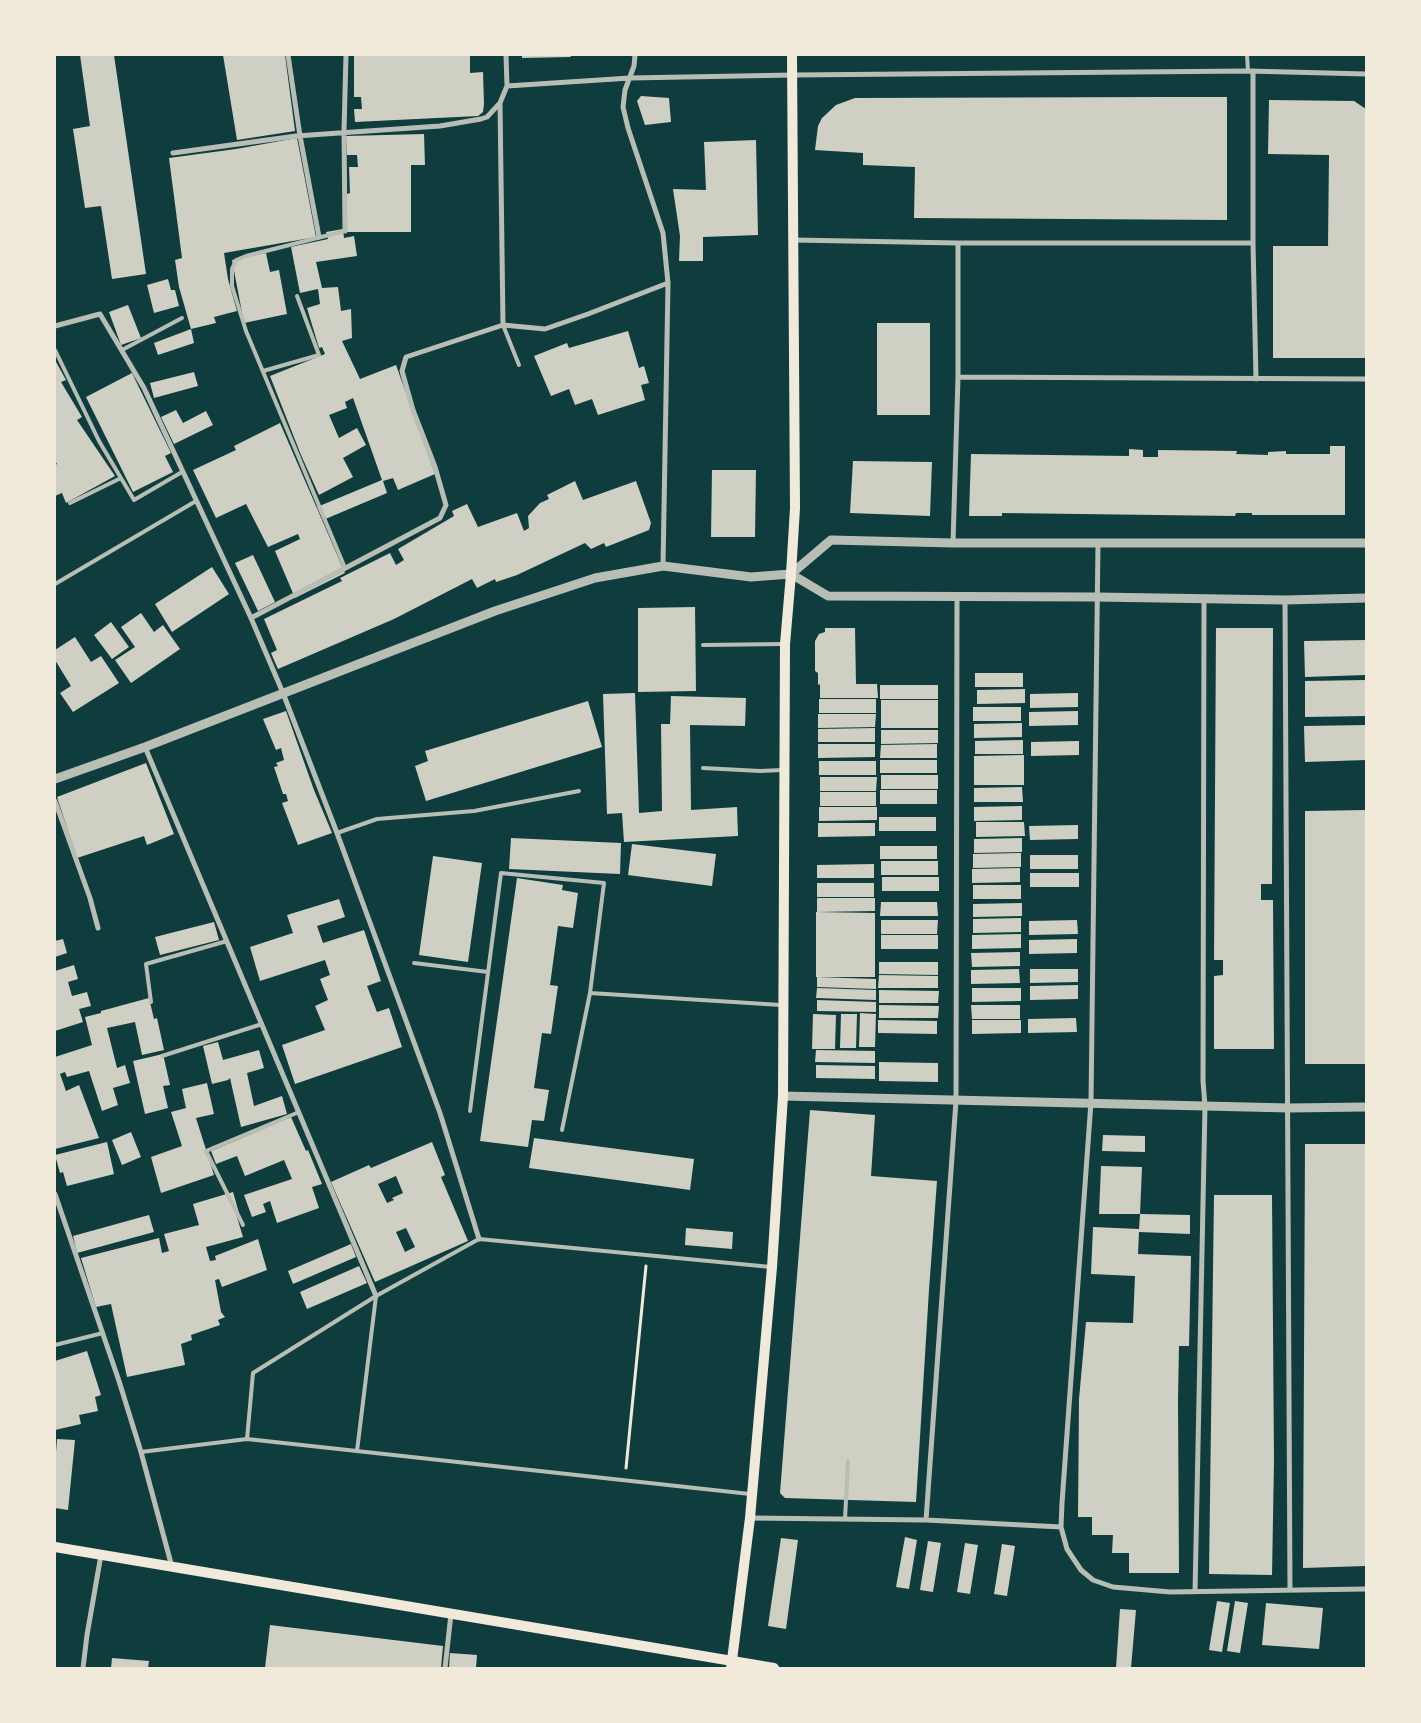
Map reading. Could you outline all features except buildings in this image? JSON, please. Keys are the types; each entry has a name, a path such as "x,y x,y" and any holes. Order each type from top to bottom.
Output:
{"main road":[{"path":"731,1664 753,1494 772,1267 783,1096 786,644 792,574 794,508 792,55"},
{"path":"55,1547 451,1614 731,1664 774,1668"}],"street":[{"path":"288,55 300,136 319,237"},
{"path":"345,231 344,131 346,55"},
{"path":"173,152 344,131 440,126 481,119 487,117 500,103 508,86 506,55"},
{"path":"634,55 634,66 625,90 623,107 662,233 668,283 663,566"},
{"path":"508,86 630,78 793,75 1250,71 1366,74"},
{"path":"1250,71 1256,379"},
{"path":"500,103 503,325"},
{"path":"793,240 958,243 1253,243"},
{"path":"953,543 958,377 958,243"},
{"path":"251,618 440,518 446,505 435,467 413,410 402,371 406,357 503,325 545,329 668,283"},
{"path":"55,326 100,314 144,388 251,618 283,693 337,833 440,1113 479,1238"},
{"path":"958,377 1366,379"},
{"path":"792,574 831,540 1098,544 1366,543"},
{"path":"1098,544 1091,1102 1062,1494 1062,1527 1066,1549 1081,1570 1094,1580 1114,1587 1170,1592 1366,1589"},
{"path":"55,779 145,747 495,611 594,578 663,566 751,576 792,574 828,596 1285,600 1366,598"},
{"path":"926,1520 956,1101 958,596"},
{"path":"1195,1592 1205,1106 1203,1081 1204,599"},
{"path":"1285,600 1290,1590"},
{"path":"145,747 376,1296"},
{"path":"55,802 90,898 98,928"},
{"path":"783,1096 1289,1108 1366,1107"},
{"path":"55,1194 103,1333 141,1452 172,1568"},
{"path":"750,1518 926,1520 1062,1527"},
{"path":"83,1668 101,1555"},
{"path":"445,1668 451,1614"}],"lane":[{"path":"1247,55 1250,71"},
{"path":"345,231 246,256 236,260 232,269 232,286 246,331 345,568"},
{"path":"263,372 319,356 298,296"},
{"path":"122,350 182,318"},
{"path":"503,325 519,365"},
{"path":"55,350 98,442 134,500 182,472"},
{"path":"70,503 121,478"},
{"path":"55,584 196,501"},
{"path":"704,645 786,644"},
{"path":"703,768 760,771 786,770"},
{"path":"337,833 376,819 474,811 579,791"},
{"path":"470,1112 501,873 604,883 590,993 562,1130"},
{"path":"151,1002 146,964 227,942"},
{"path":"414,963 488,972"},
{"path":"590,993 784,1005"},
{"path":"162,1056 262,1024"},
{"path":"243,1225 206,1151 299,1112"},
{"path":"247,1439 253,1373 376,1296 479,1238 772,1267"},
{"path":"357,1451 376,1296"},
{"path":"55,1345 103,1333"},
{"path":"141,1452 247,1439 753,1494"},
{"path":"845,1519 848,1461"}],"path":[{"path":"625,1480 647,1255"}]}
